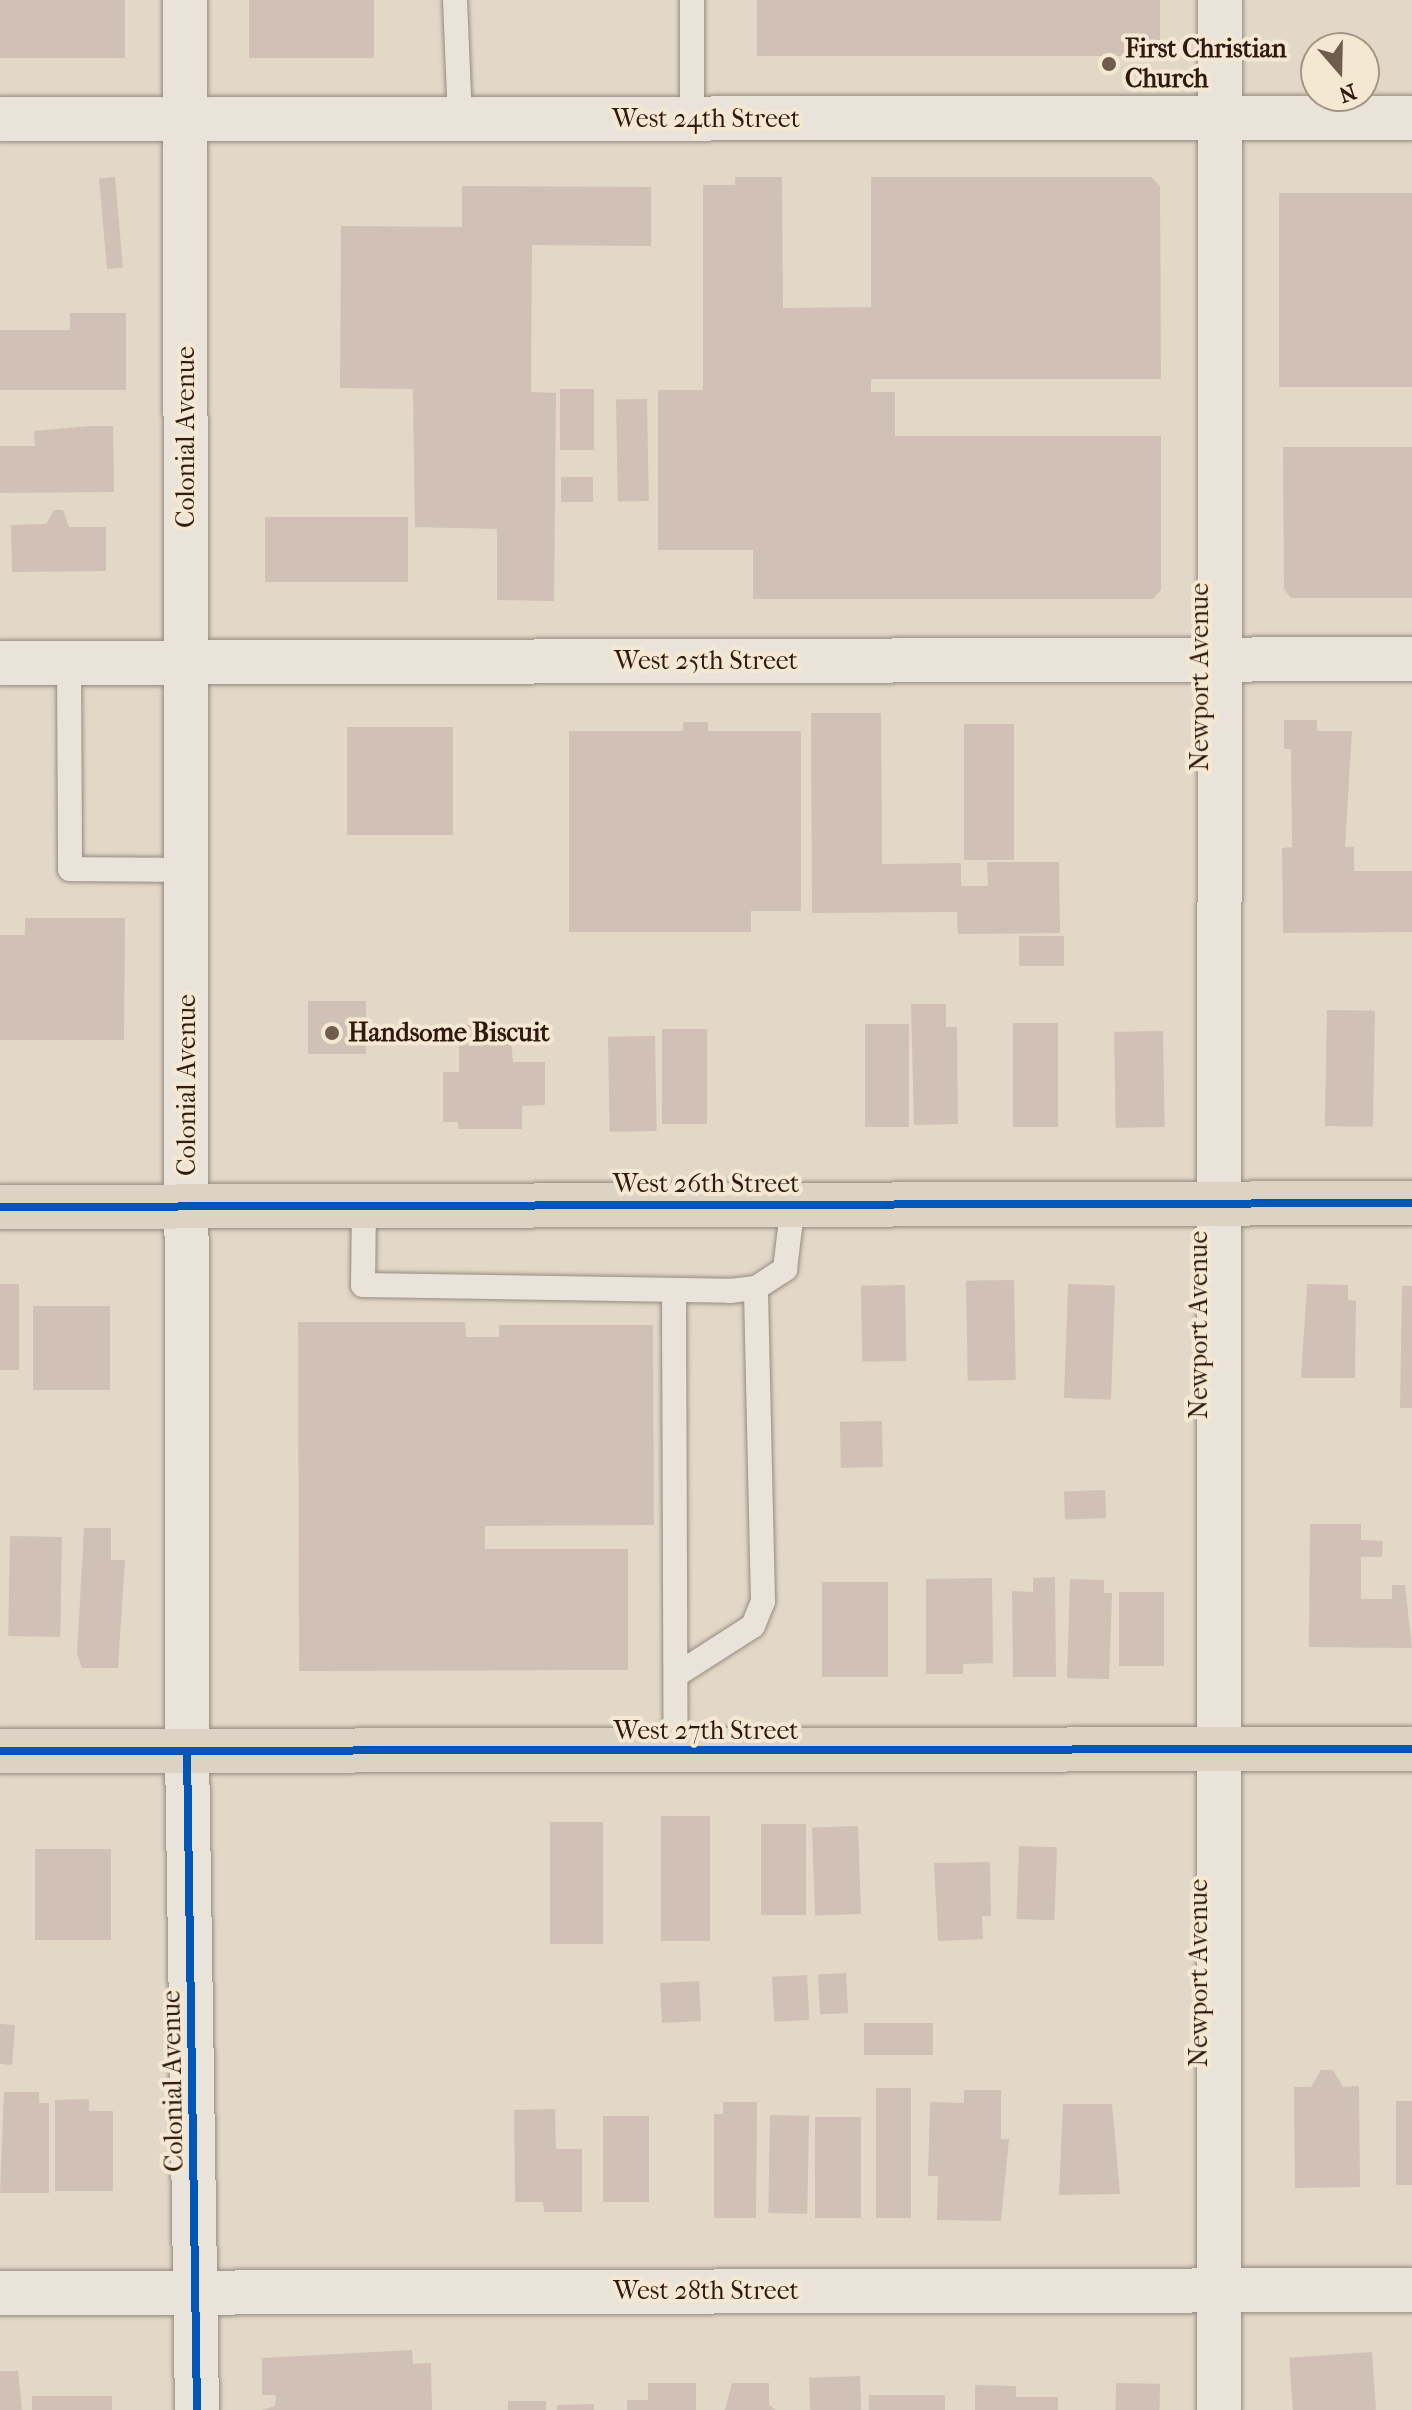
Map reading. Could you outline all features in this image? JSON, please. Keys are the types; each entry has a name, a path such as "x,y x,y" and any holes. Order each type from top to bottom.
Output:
{"main road":[{"name":"West 26th Street","path":"0,1207 1412,1203"},
{"name":"West 27th Street","path":"0,1751 1412,1749"}],"street":[{"name":"Colonial Avenue","path":"185,0 187,1751 197,2410"},
{"name":"Newport Avenue","path":"1219,2410 1220,0"},
{"name":"West 24th Street","path":"0,119 1412,118"},
{"name":"West 25th Street","path":"0,663 1412,659"},
{"name":"West 28th Street","path":"0,2293 1412,2290"}],"lane":[{"path":"455,0 460,118"},
{"path":"692,0 692,119"},
{"path":"69,663 70,869 186,870"},
{"path":"364,1205 363,1285 674,1291 756,1288 785,1269 793,1204"},
{"path":"681,1672 753,1626 763,1601 756,1288"},
{"path":"674,1291 681,1672 676,1751"}],"building":[{"path":"0,0 125,0 125,58 0,58"},
{"path":"249,0 374,0 374,58 249,58"},
{"path":"757,0 1160,0 1160,56 757,56"},
{"path":"115,177 123,268 107,269 99,178"},
{"path":"735,177 782,177 783,308 871,307 871,177 1151,177 1160,186 1161,379 871,379 871,392 895,392 895,436 1161,436 1161,590 1153,599 753,599 753,550 658,550 658,390 703,390 703,185 735,185"},
{"path":"462,186 651,187 651,246 532,245 531,392 556,393 554,601 497,600 497,529 415,527 413,389 340,388 341,226 462,227"},
{"path":"1279,193 1412,193 1412,387 1279,387"},
{"path":"70,313 126,313 126,390 0,390 0,330 70,330"},
{"path":"560,389 594,389 594,450 560,450"},
{"path":"647,399 649,501 618,502 616,400"},
{"path":"113,426 114,492 0,493 0,446 35,446 34,431"},
{"path":"1283,447 1412,447 1412,598 1291,598 1284,589"},
{"path":"561,477 593,477 593,502 561,502"},
{"path":"54,510 63,510 69,527 106,527 106,571 12,572 11,525 46,524"},
{"path":"265,517 408,517 408,582 265,582"},
{"path":"811,713 881,713 882,864 961,863 961,886 988,886 987,862 1059,862 1060,933 958,934 957,912 812,913"},
{"path":"1284,720 1317,720 1317,731 1352,731 1345,847 1354,847 1354,871 1412,871 1412,932 1283,933 1282,848 1292,847 1291,749 1284,749"},
{"path":"683,722 708,722 708,731 801,731 801,911 751,911 751,932 569,932 569,731 683,731"},
{"path":"964,724 1014,724 1014,860 964,860"},
{"path":"347,727 453,727 453,835 347,835"},
{"path":"25,918 125,918 124,1040 0,1040 0,935 25,935"},
{"path":"1019,936 1064,936 1064,966 1019,966"},
{"path":"308,1001 366,1001 366,1054 308,1054"},
{"path":"911,1004 946,1004 946,1027 957,1027 958,1124 914,1125"},
{"path":"1327,1010 1375,1011 1373,1127 1325,1126"},
{"path":"1013,1023 1058,1023 1058,1127 1013,1127"},
{"path":"865,1024 909,1024 909,1127 865,1127"},
{"path":"459,1025 510,1025 513,1062 545,1062 545,1105 522,1106 522,1129 458,1129 458,1122 443,1122 443,1072 459,1072"},
{"path":"662,1029 707,1029 707,1124 662,1124"},
{"path":"1163,1031 1165,1127 1116,1128 1114,1032"},
{"path":"655,1036 657,1131 610,1132 608,1037"},
{"path":"1014,1280 1016,1380 968,1381 966,1281"},
{"path":"0,1284 19,1284 19,1370 0,1370"},
{"path":"1068,1284 1115,1286 1111,1400 1064,1398"},
{"path":"1307,1284 1348,1285 1348,1300 1356,1301 1355,1378 1301,1378"},
{"path":"905,1285 906,1361 862,1362 861,1286"},
{"path":"1402,1286 1412,1286 1412,1408 1400,1408"},
{"path":"33,1306 110,1306 110,1390 33,1390"},
{"path":"298,1322 465,1322 466,1337 499,1337 499,1325 653,1325 654,1525 485,1526 485,1549 628,1549 628,1670 299,1671"},
{"path":"882,1421 883,1467 841,1468 840,1422"},
{"path":"1105,1490 1106,1518 1065,1519 1064,1491"},
{"path":"1310,1524 1361,1524 1361,1540 1383,1541 1382,1557 1361,1557 1361,1599 1392,1599 1392,1585 1405,1585 1412,1648 1309,1647"},
{"path":"84,1528 111,1528 111,1560 125,1560 118,1668 82,1668 77,1654"},
{"path":"10,1536 62,1537 60,1637 8,1636"},
{"path":"1055,1577 1056,1677 1013,1677 1012,1591 1033,1592 1033,1578"},
{"path":"992,1578 993,1663 963,1664 963,1674 926,1674 926,1579"},
{"path":"1070,1579 1104,1580 1104,1593 1112,1593 1109,1679 1067,1678"},
{"path":"822,1582 888,1582 888,1677 822,1677"},
{"path":"1119,1592 1164,1592 1164,1666 1119,1666"},
{"path":"661,1816 710,1816 710,1941 661,1941"},
{"path":"550,1822 603,1822 603,1944 550,1944"},
{"path":"761,1824 806,1824 806,1915 761,1915"},
{"path":"858,1826 861,1914 815,1916 812,1828"},
{"path":"1019,1846 1057,1847 1054,1920 1016,1919"},
{"path":"35,1849 111,1849 111,1940 35,1940"},
{"path":"990,1862 991,1916 982,1916 983,1939 938,1941 934,1863"},
{"path":"846,1973 848,2013 820,2014 818,1974"},
{"path":"807,1975 809,2020 774,2022 772,1977"},
{"path":"699,1981 701,2021 662,2023 660,1983"},
{"path":"864,2023 933,2023 933,2055 864,2055"},
{"path":"0,2024 15,2025 12,2065 0,2064"},
{"path":"1321,2070 1333,2070 1343,2087 1359,2086 1360,2187 1295,2188 1294,2087 1311,2087"},
{"path":"876,2088 911,2088 911,2218 876,2218"},
{"path":"964,2090 1001,2090 1001,2139 1009,2139 1001,2221 937,2220 938,2176 928,2176 930,2102 964,2103"},
{"path":"4,2092 39,2092 39,2103 49,2103 49,2193 0,2193"},
{"path":"89,2099 89,2111 113,2111 113,2191 55,2191 55,2100"},
{"path":"1396,2101 1412,2101 1412,2185 1396,2185"},
{"path":"723,2102 757,2102 756,2218 714,2218 714,2114 723,2114"},
{"path":"1063,2104 1112,2104 1120,2194 1059,2195"},
{"path":"555,2109 556,2149 582,2149 582,2212 544,2212 543,2202 515,2202 514,2110"},
{"path":"770,2115 809,2116 807,2214 768,2213"},
{"path":"603,2116 649,2116 649,2202 603,2202"},
{"path":"815,2117 861,2117 861,2218 815,2218"},
{"path":"412,2350 413,2364 431,2363 432,2410 262,2410 275,2406 276,2395 262,2395 262,2358"},
{"path":"1372,2352 1376,2410 1293,2410 1289,2358"},
{"path":"0,2371 18,2371 22,2410 0,2410"},
{"path":"860,2376 861,2410 810,2410 809,2378"},
{"path":"648,2383 696,2383 696,2410 627,2410 627,2400 648,2400"},
{"path":"732,2383 769,2383 769,2405 776,2410 725,2410"},
{"path":"1116,2383 1160,2384 1160,2410 1116,2410"},
{"path":"975,2385 1016,2386 1016,2397 1058,2397 1058,2410 975,2410"},
{"path":"869,2395 945,2395 945,2410 869,2410"},
{"path":"32,2396 112,2396 112,2410 32,2410"},
{"path":"508,2401 546,2401 546,2410 508,2410"},
{"path":"594,2404 594,2410 557,2410 557,2405"}],"cycle path":[{"path":"0,1207 1412,1203"},
{"path":"0,1751 1412,1749"},
{"path":"187,1751 197,2410"}],"place":[{"name":"First Christian Church","path":"1109,64"},
{"name":"Handsome Biscuit","path":"332,1033"}]}
